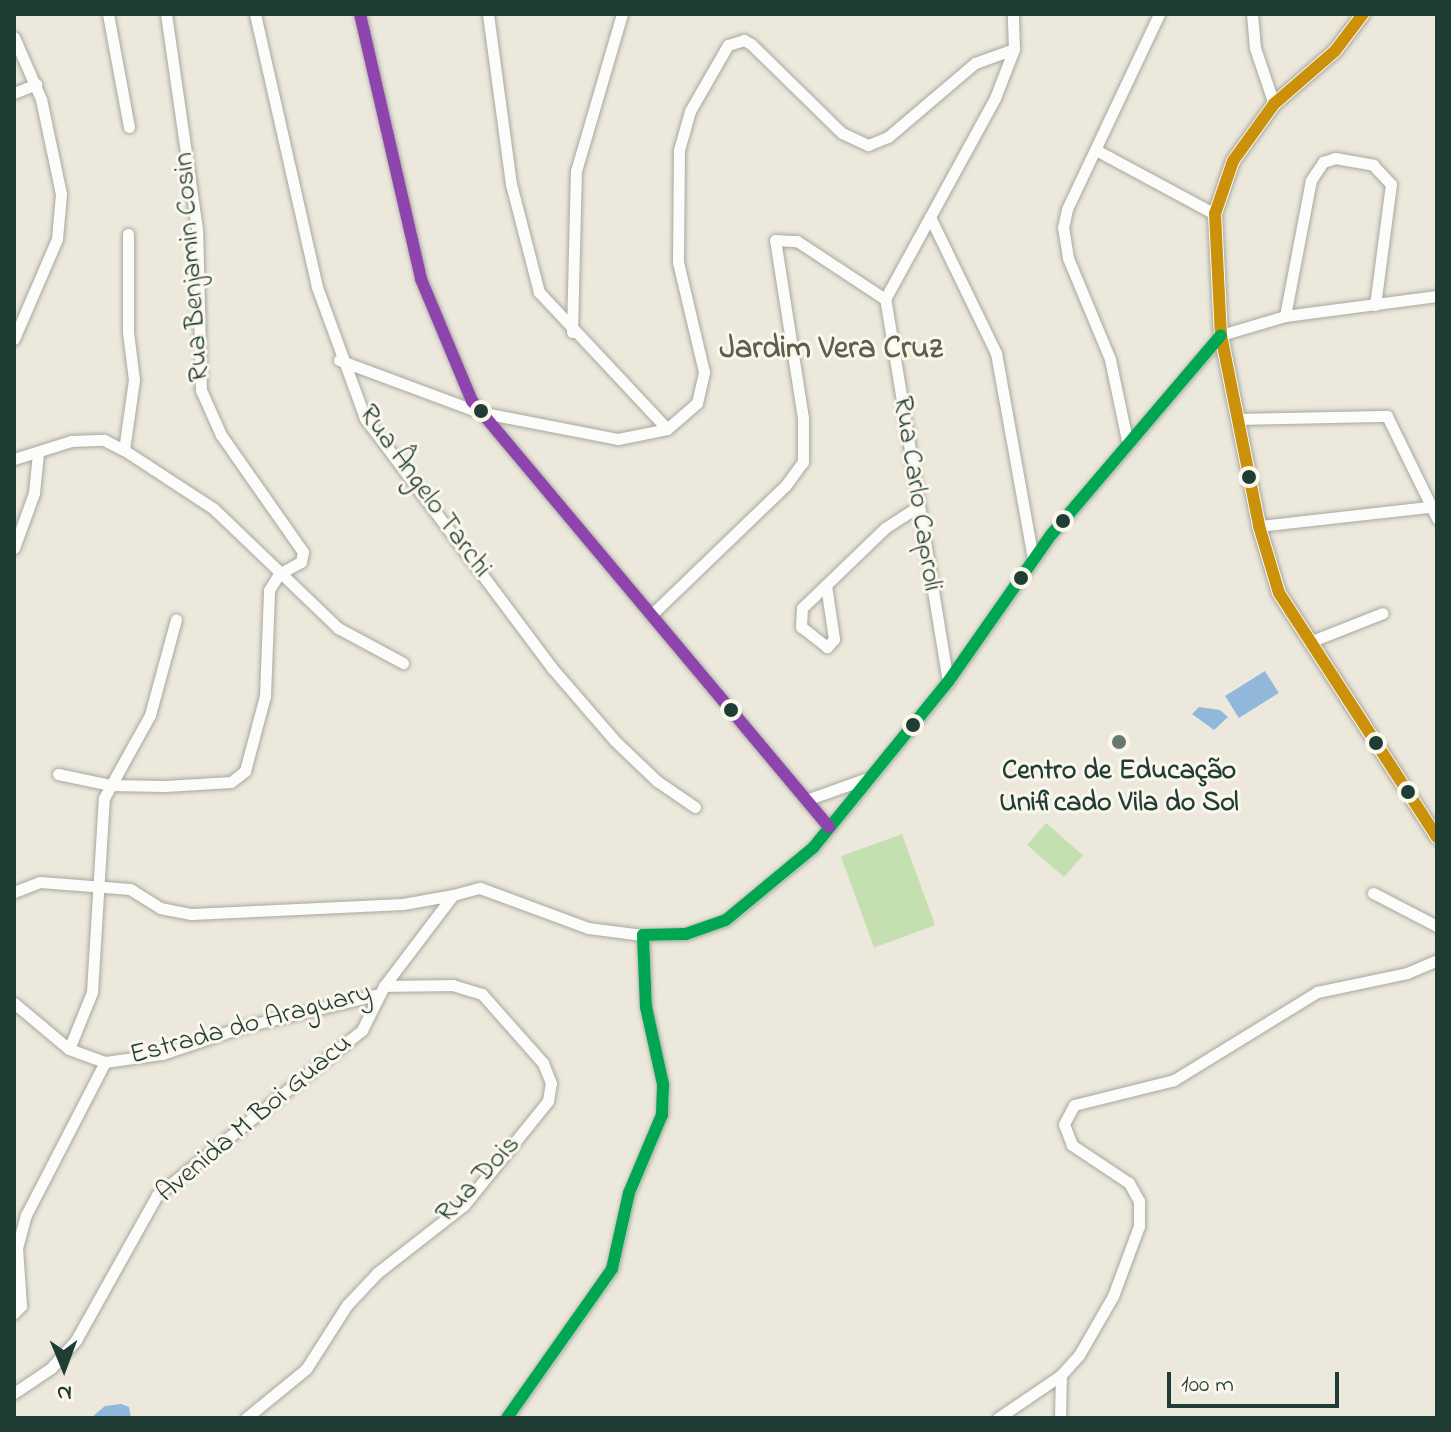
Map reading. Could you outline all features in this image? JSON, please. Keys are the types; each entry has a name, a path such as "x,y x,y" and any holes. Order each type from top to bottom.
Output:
{"street":[{"path":"108,14 129,127"},
{"name":"Rua Benjamin Cosin","path":"166,14 197,229 201,390 221,435 303,552 301,562 279,574"},
{"name":"Rua Ângelo Tarchi","path":"255,14 317,287 339,360 365,418 552,668 615,741 657,781 695,807"},
{"path":"360,14 421,279 479,412 829,827"},
{"path":"488,14 523,244 539,292 572,332 667,429"},
{"path":"572,332 576,171 622,14"},
{"path":"651,615 786,485 803,462 803,418 775,240 797,241 885,299 995,98 1014,49 1013,14"},
{"path":"1127,440 1110,359 1064,241 1067,209 1159,14"},
{"path":"1252,14 1255,48 1274,104"},
{"path":"1363,14 1335,51 1274,104 1233,161 1215,214 1221,335 1241,419 1259,526 1279,593 1437,837"},
{"path":"14,37 36,84 57,160 61,218 57,239 14,339"},
{"path":"339,360 479,412 618,439 667,429 697,403 704,372 678,262 679,150 690,111 718,59 736,41 751,44 842,133 868,145 888,137 975,63 1014,49"},
{"path":"14,93 36,84"},
{"path":"1096,150 1215,214"},
{"path":"1285,316 1311,180 1323,162 1335,158 1373,165 1391,184 1375,305"},
{"path":"930,217 996,353 1033,559"},
{"path":"124,450 134,380 128,332 128,234"},
{"path":"14,892 40,882 130,889 160,908 184,914 403,904 480,888 588,928 643,935 686,934 726,920 797,862 829,827 865,779 948,682 1033,559 1127,440 1221,335 1285,316 1437,296"},
{"name":"Rua Carlo Caproli","path":"885,299 948,682"},
{"path":"1241,419 1380,414 1393,423 1435,510 1259,526"},
{"path":"14,459 71,441 104,440 124,450 214,509 338,628 403,663"},
{"path":"14,548 34,493 38,453"},
{"path":"826,585 834,639 827,647 809,637 799,619 802,608 826,585 895,520 917,507"},
{"path":"58,774 110,785 231,782 245,771 265,696 265,608 279,574"},
{"path":"1309,642 1383,613"},
{"path":"69,1049 92,992 102,886 104,798 150,715 176,619"},
{"path":"806,800 865,779"},
{"path":"1373,893 1437,926"},
{"name":"Estrada do Araguary","path":"14,1003 69,1049 105,1062 162,1054 242,1027 382,990 453,895"},
{"path":"507,1418 612,1269 629,1193 662,1115 663,1084 646,1007 643,935"},
{"path":"998,1418 1061,1375 1079,1355 1113,1296 1139,1226 1139,1201 1129,1183 1072,1145 1064,1124 1074,1105 1174,1080 1317,992 1407,973 1437,960"},
{"name":"Rua Dois","path":"246,1418 306,1369 347,1305 377,1273 464,1205 550,1096 543,1063 482,994 459,986 382,990"},
{"name":"Avenida M Boi Guacu","path":"14,1393 51,1368 76,1340 157,1195 326,1063 368,1022 382,990"},
{"path":"14,1313 21,1306 17,1248 26,1215 105,1062"},
{"path":"1060,1418 1061,1375"}],"green space":[{"path":"1046,823 1083,855 1064,877 1027,845"},
{"path":"902,834 935,925 874,947 841,856"}],"water":[{"path":"1265,671 1279,693 1239,718 1225,696"},
{"path":"1199,707 1220,710 1228,717 1214,730 1192,714"},
{"path":"121,1404 129,1407 131,1418 91,1418 105,1406"}],"transit line":[{"path":"360,14 421,279 472,401 829,827"},
{"path":"1363,14 1335,51 1274,104 1233,161 1215,214 1221,335 1259,526 1279,593 1437,837"},
{"path":"507,1418 612,1269 629,1193 662,1115 663,1084 646,1007 643,935 686,934 726,920 813,848 948,682 1051,535 1221,335"}],"place":[{"name":"Centro de Educação Unificado Vila do Sol","path":"1119,742"}],"district":[{"name":"Jardim Vera Cruz","path":"831,350"}]}
